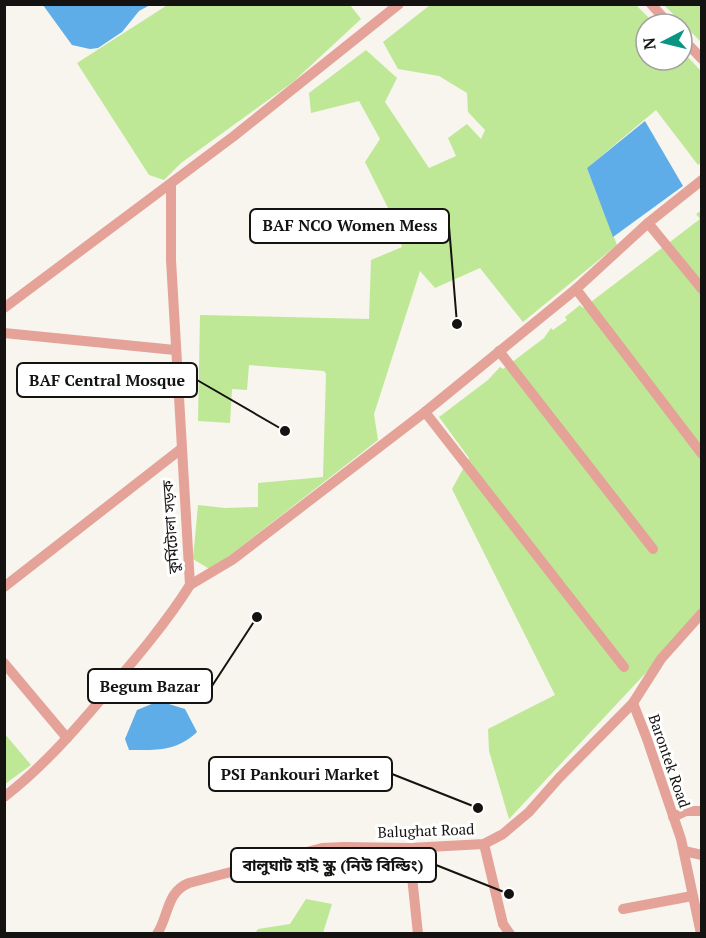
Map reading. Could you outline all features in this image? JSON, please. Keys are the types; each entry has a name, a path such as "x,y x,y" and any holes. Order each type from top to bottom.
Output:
{"street":[{"path":"6,304 171,184 399,4"},
{"path":"190,585 232,560 426,412 576,290 648,223 702,180"},
{"name":"কুর্মিটোলা সড়ক","path":"4,798 67,738 135,660 174,611 190,585 175,350 171,260 171,184"},
{"path":"648,223 702,289"},
{"path":"576,290 702,454"},
{"path":"4,333 175,350"},
{"path":"499,351 653,549"},
{"path":"426,412 624,667"},
{"path":"4,587 182,449"},
{"name":"Balughat Road","path":"157,933 170,899 181,886 189,883 322,848 409,848 484,844 493,837 503,834 529,812 633,703 661,658 702,613"},
{"path":"4,663 67,738"},
{"name":"Barontek Road","path":"633,703 681,839 701,933"},
{"path":"673,817 686,811 702,811"},
{"path":"484,844 503,924 510,933"},
{"path":"409,848 418,933"},
{"path":"684,851 702,855"},
{"path":"623,909 692,897"}],"green space":[{"path":"169,4 350,5 361,19 293,82 181,163 164,180 149,175 77,63"},
{"path":"430,5 636,5 643,12 634,12 634,72 694,72 694,64 701,71 701,162 698,165 656,110 587,168 617,245 523,322 480,268 435,288 420,271 374,414 378,440 211,570 193,559 198,505 225,508 258,507 258,483 323,477 326,374 324,371 249,365 247,390 232,389 230,423 198,421 200,315 369,319 371,260 402,247 391,214 365,162 380,139 359,101 311,113 309,93 366,50 397,78 385,102 429,168 456,156 448,138 467,124 481,139 485,130 468,112 467,93 439,76 398,69 383,42"},
{"path":"664,5 701,5 701,42 694,35 694,12 671,12"},
{"path":"701,211 701,614 509,819 489,751 488,729 555,695 452,489 469,458 439,417 488,380 500,367 503,369 544,338 551,328 553,330 567,320 565,317 580,305 583,308 700,219 696,214"},
{"path":"4,733 31,765 5,784 4,784"},
{"path":"306,899 332,904 323,933 255,933 258,929 290,924"}],"water":[{"path":"43,5 150,5 139,11 122,32 98,48 90,49 72,45"},
{"path":"645,121 683,186 613,237 587,168"},
{"path":"159,701 185,709 197,732 189,739 173,746 157,750 129,750 125,739 137,710"}],"place":[{"name":"BAF NCO Women Mess","path":"457,324"},
{"name":"BAF Central Mosque","path":"285,431"},
{"name":"Begum Bazar","path":"257,617"},
{"name":"PSI Pankouri Market","path":"478,808"},
{"name":"বালুঘাট হাই স্কুল (নিউ বিল্ডিং)","path":"509,894"}]}
